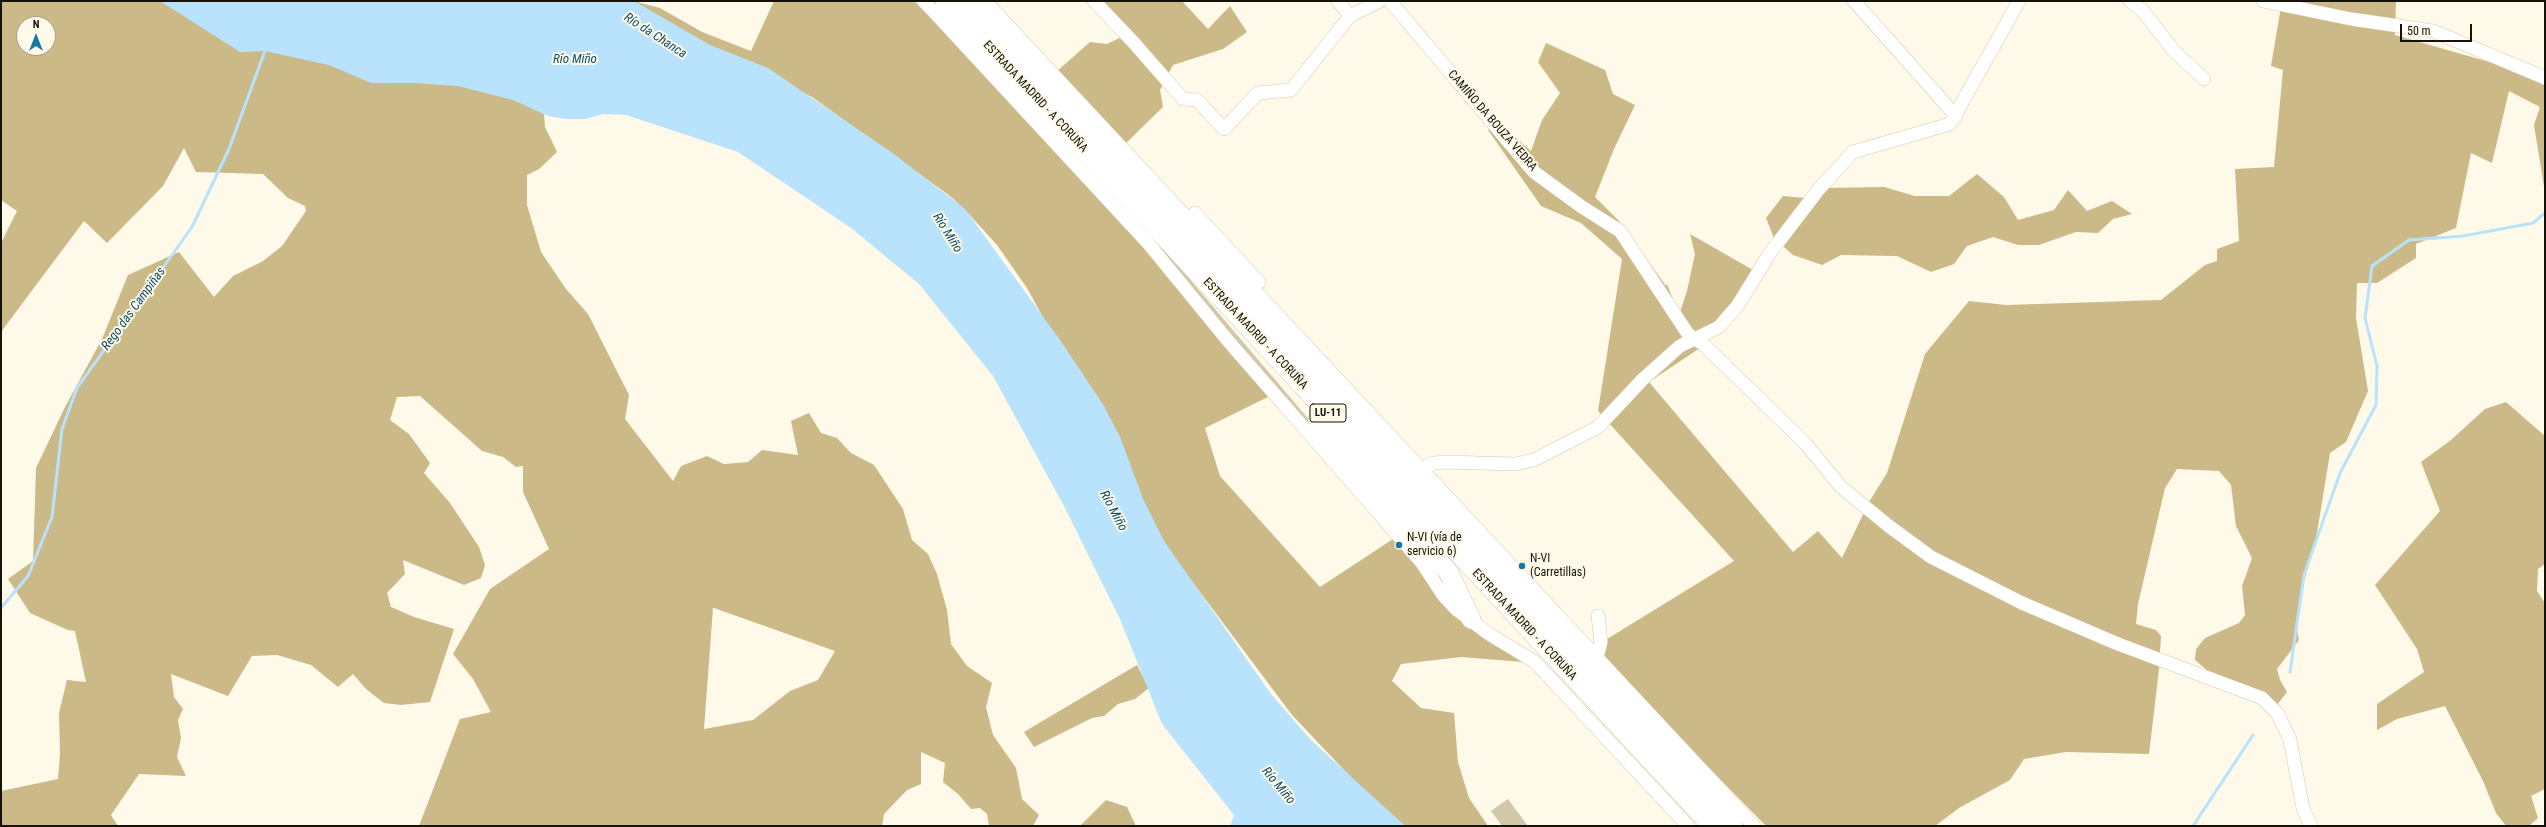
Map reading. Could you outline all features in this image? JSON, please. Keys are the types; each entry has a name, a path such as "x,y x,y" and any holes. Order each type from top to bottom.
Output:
{"highway":[{"name":"ESTRADA MADRID - A CORUÑA","path":"945,1 1712,826"},
{"name":"ESTRADA MADRID - A CORUÑA","path":"967,1 1107,149 1733,826"},
{"path":"1182,256 1272,366 1449,573 1471,619"}],"street":[{"path":"924,1 1115,205 1229,342 1380,512 1422,563 1442,595 1489,634 1535,662 1688,826"},
{"path":"984,1 1754,826"},
{"path":"1094,1 1134,43 1183,99 1198,100 1224,129 1258,93 1292,90 1350,16 1380,1"},
{"path":"1338,1 1350,16"},
{"name":"CAMIÑO DA BOUZA VEDRA","path":"1390,1 1534,172 1582,207 1620,231 1688,334 1696,339 1805,443 1841,487 1931,557 2022,603 2118,644 2262,698 2278,714 2290,740 2303,808 2311,826"},
{"path":"1854,1 1956,116"},
{"path":"1420,469 1434,463 1445,462 1514,464 1534,460 1598,427 1680,346 1719,327 1770,253 1810,200 1853,152 1950,124 1956,116 2019,1"},
{"path":"2130,1 2143,11 2173,50 2204,79"},
{"path":"2263,1 2351,19 2433,31 2545,78"},
{"path":"1597,658 1601,642 1598,616"}],"shaded area":[{"path":"1,1 167,1 543,101 545,127 557,152 539,169 527,175 527,205 541,252 566,289 588,314 629,395 625,419 673,481 681,466 707,456 724,464 748,462 762,450 798,455 791,421 809,413 821,433 837,438 851,453 874,465 903,509 912,540 928,554 937,574 947,610 951,644 967,666 992,683 986,707 993,735 1016,768 1022,799 1039,815 1033,826 989,826 987,814 980,808 971,809 958,794 943,782 945,763 921,752 921,784 907,790 884,814 882,826 419,826 460,719 491,712 473,679 453,654 490,589 549,549 523,492 523,466 516,467 503,457 482,451 420,396 397,397 390,420 409,434 430,463 424,473 450,503 479,547 485,565 481,578 464,585 403,560 405,574 387,593 391,607 414,617 454,629 430,702 401,705 384,703 366,689 353,674 338,687 311,665 277,655 252,656 228,696 171,674 174,697 183,709 178,720 181,738 177,757 186,776 139,774 111,815 118,826 1,826 1,791 58,779 60,754 59,713 67,680 86,682 75,631 68,630 30,613 8,579 33,561 36,468 65,407 102,339 128,275 179,252 214,297 233,276 263,261 282,246 306,211 305,206 288,198 263,174 196,172 184,148 163,186 107,243 84,221 1,332 1,243 17,211 1,200","holes":["714,608 835,651 818,680 790,691 753,720 704,729"]},
{"path":"633,1 660,8 702,32 751,51 774,1 914,1 1062,152 1272,395 1205,428 1220,476 1320,587 1393,539 1412,557 1448,610 1480,636 1523,662 1461,657 1401,664 1392,681 1421,708 1454,713 1458,762 1469,798 1488,826 1405,826 1362,789 1292,715 1161,540 1116,451 1027,288 997,245 966,211 950,196 812,97 760,72 694,55"},
{"path":"929,1 934,1 1147,229 1351,469 1442,571 1455,602"},
{"path":"1097,1 1182,1 1208,29 1230,6 1247,32 1223,49 1173,65 1160,90 1163,107 1123,146 1055,73 1090,42 1107,44 1130,33"},
{"path":"2282,1 2396,1 2395,35 2545,78 2545,193 2534,125 2540,107 2509,91 2492,163 2471,153 2456,228 2416,244 2416,258 2377,283 2357,283 2356,318 2368,391 2346,442 2330,453 2315,545 2300,594 2296,624 2299,640 2277,669 2280,680 2287,692 2276,706 2208,671 2195,660 2196,649 2205,638 2239,623 2245,615 2242,586 2252,558 2236,526 2231,485 2219,471 2177,469 2165,488 2138,604 2136,624 2156,630 2161,636 2159,669 2149,754 2066,752 2024,759 2010,780 1959,808 1935,826 1766,826 1657,715 1594,647 1734,561 1598,411 1622,259 1581,223 1541,206 1488,130 1499,123 1531,151 1542,120 1560,93 1538,62 1546,43 1605,70 1613,94 1635,105 1614,149 1595,197 1619,221 1666,286 1667,284 1679,315 1687,291 1695,254 1690,234 1753,270 1703,346 1649,382 1793,552 1818,531 1842,558 1869,502 1887,473 1925,354 1969,301 2006,305 2161,300 2205,265 2217,261 2217,249 2239,241 2235,169 2274,167 2283,70 2271,66"},
{"path":"1977,174 2004,197 2018,220 2054,210 2068,190 2087,211 2112,201 2132,214 2113,219 2098,233 2076,232 2039,245 2018,245 1993,237 1967,246 1954,264 1931,272 1897,256 1841,255 1822,265 1793,255 1774,238 1766,218 1783,196 1805,198 1822,188 1884,187 1915,196 1949,196"},
{"path":"2506,402 2545,436 2545,564 2538,569 2537,591 2545,603 2545,789 2531,796 2538,818 2529,826 2506,826 2496,813 2483,781 2445,706 2397,719 2377,730 2377,704 2424,672 2417,649 2375,585 2440,511 2421,462 2451,440 2485,409"},
{"path":"1137,665 1149,688 1135,699 1118,704 1104,716 1092,718 1034,747 1024,732"},
{"path":"1508,799 1528,826 1502,826 1491,811"},
{"path":"1106,800 1127,807 1136,826 1080,826"}],"water":[{"name":"Río Miño","path":"160,1 634,1 710,45 768,68 894,154 965,209 1060,340 1104,406 1121,439 1143,499 1164,541 1271,694 1311,740 1405,826 1230,826 1234,815 1162,724 1120,619 1064,506 993,376 919,284 851,228 738,152 626,115 603,114 585,119 566,119 548,116 513,100 458,86 415,83 371,83 329,65 265,51 240,52"}],"waterway":[{"name":"Rego das Campiñas","path":"1,608 28,576 52,517 62,429 77,388 192,227 229,149 266,48"},
{"path":"2290,672 2304,575 2340,473 2376,405 2377,366 2365,318 2372,266 2409,240 2463,236 2533,223 2545,213"},
{"path":"2193,826 2253,735"}],"place":[{"name":"N-VI (vía de servicio 6)","path":"1399,545"},
{"name":"N-VI (Carretillas)","path":"1522,566"}],"water label":[{"name":"Río da Chanca","path":"655,36"}]}
